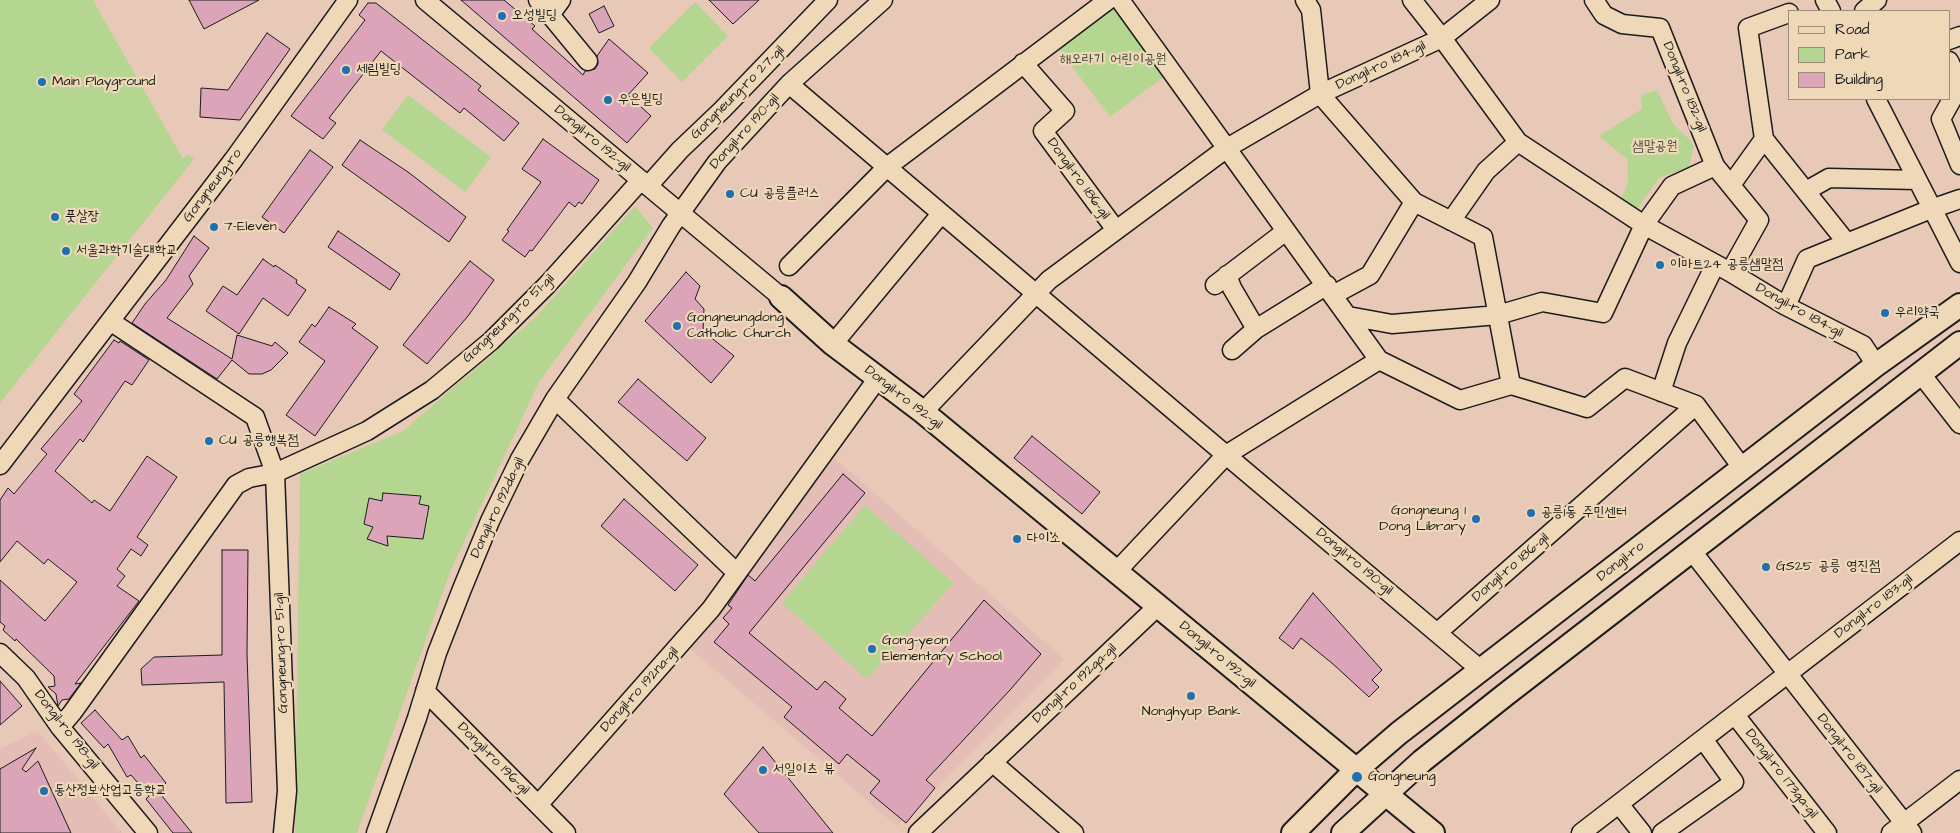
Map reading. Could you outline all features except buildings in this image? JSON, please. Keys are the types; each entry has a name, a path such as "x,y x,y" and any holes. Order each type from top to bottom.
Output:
{"main road":[{"name":"Dongil-ro 192-gil","path":"781,297 832,344 923,412 1433,833"},
{"name":"Dongil-ro","path":"1293,833 1356,770 1400,733 1876,365 1960,305"},
{"path":"1343,833 1384,794 1505,695 1960,344"}],"street":[{"name":"Gongneung-ro","path":"0,465 234,159 348,0"},
{"name":"Dongil-ro 192-gil","path":"425,0 781,297"},
{"path":"538,0 588,61"},
{"path":"550,14 561,0"},
{"name":"Gongneung-ro 27-gil","path":"645,183 722,110 828,0"},
{"path":"790,84 882,0"},
{"path":"789,266 886,167 1108,0"},
{"path":"1120,0 1379,360 1460,400 1511,385 1587,408 1625,378 1696,405 1743,469"},
{"path":"1305,0 1311,10 1320,94 1414,202 1483,237 1511,385"},
{"name":"Dongil-ro 184-gil","path":"1412,0 1518,142 1644,225 1786,306 1863,345 1876,365"},
{"path":"1442,38 1490,0"},
{"name":"Dongil-ro 182-gil","path":"1594,0 1604,14 1622,24 1660,28 1716,166 1759,220 1723,269"},
{"path":"1865,10 1877,0"},
{"path":"1788,12 1748,28 1764,139 1848,243"},
{"name":"Dongil-ro 184-gil","path":"1320,94 1442,38"},
{"name":"Dongil-ro 186-gil","path":"1023,63 1065,111 1043,131 1116,230"},
{"path":"1950,63 1960,84 1941,119 1960,165"},
{"name":"Dongil-ro 190-gil","path":"680,213 717,162 790,84 1481,670"},
{"name":"Dongil-ro 186-gil","path":"1036,294 1049,280 1227,148 1320,94"},
{"path":"1877,100 1960,263"},
{"path":"1731,185 1764,139"},
{"path":"1451,221 1486,171 1518,142"},
{"path":"1348,316 1392,324 1498,315 1542,302 1603,313 1644,225 1672,186 1716,166"},
{"path":"1806,191 1829,178 1917,180"},
{"name":"Gongneung-ro 51-gil","path":"60,727 236,485 249,478 275,473 367,431 432,390 491,341 645,183"},
{"path":"1786,306 1807,259 1960,199"},
{"path":"1232,350 1256,329 1330,290 1370,275 1414,202"},
{"name":"Dongil-ro 192da-gil","path":"376,833 417,718 437,653 458,598 490,522 520,459 555,399 637,282 680,213"},
{"path":"832,344 941,214"},
{"path":"1256,329 1232,288 1221,280 1286,231"},
{"path":"1661,392 1677,343 1723,269"},
{"path":"923,412 1036,294"},
{"name":"Gongneung-ro 51-gil","path":"110,321 255,417 275,473 287,791 283,833"},
{"path":"1116,572 1226,455 1379,360"},
{"path":"1921,374 1960,424"},
{"name":"Dongil-ro 192na-gil","path":"538,804 711,609 878,378"},
{"path":"555,399 737,573"},
{"name":"Dongil-ro 186-gil","path":"1438,632 1696,405"},
{"name":"Dongil-ro 183-gil","path":"1787,674 1960,541"},
{"name":"Dongil-ro 187-gil","path":"1691,550 1787,674 1902,830"},
{"name":"Dongil-ro 192ga-gil","path":"918,833 1158,606"},
{"name":"Dongil-ro 198-gil","path":"0,653 26,678 60,727 148,833"},
{"path":"1581,833 1787,674"},
{"name":"Dongil-ro 196-gil","path":"425,691 538,804 562,831"},
{"name":"Dongil-ro 173ga-gil","path":"1735,715 1827,833"},
{"path":"1662,833 1734,782 1703,739"},
{"path":"992,762 1074,833"},
{"path":"1902,830 1960,780"},
{"path":"1619,804 1642,833"}],"shaded area":[{"name":"Gong-yeon Elementary School","path":"833,457 1064,659 897,826 679,639"},
{"name":"동산정보산업고등학교","path":"38,731 122,833 0,833 0,749"}],"green space":[{"name":"서울과학기술대학교","path":"0,0 93,0 183,159 187,154 194,159 0,403"},
{"path":"695,2 728,36 682,82 649,48"},
{"name":"해오라기 어린이공원","path":"1115,2 1169,73 1110,117 1057,47"},
{"name":"샘말공원","path":"1657,90 1673,124 1694,145 1689,167 1659,178 1638,208 1620,202 1628,182 1627,159 1599,136 1642,109 1641,95"},
{"path":"408,95 491,157 465,192 382,130"},
{"path":"635,206 653,228 539,382 450,572 357,833 295,833 300,474 403,431 535,318"},
{"path":"865,505 954,583 867,679 782,603"}],"place":[{"name":"오성빌딩","path":"502,16"},
{"name":"세림빌딩","path":"346,70"},
{"name":"Main Playground","path":"42,82"},
{"name":"우은빌딩","path":"608,100"},
{"name":"CU 공릉플러스","path":"730,194"},
{"name":"풋살장","path":"55,217"},
{"name":"7-Eleven","path":"214,227"},
{"name":"서울과학기술대학교","path":"66,251"},
{"name":"이마트24 공릉샘말점","path":"1660,265"},
{"name":"우리약국","path":"1885,313"},
{"name":"Gongneungdong Catholic Church","path":"677,326"},
{"name":"CU 공릉행복점","path":"209,441"},
{"name":"공릉1동 주민센터","path":"1531,513"},
{"name":"Gongneung 1 Dong Library","path":"1476,519"},
{"name":"다이소","path":"1017,539"},
{"name":"GS25 공릉 영진점","path":"1766,567"},
{"name":"Gong-yeon Elementary School","path":"872,649"},
{"name":"Nonghyup Bank","path":"1191,696"},
{"name":"서일이츠 뷰","path":"763,770"},
{"name":"Gongneung","path":"1357,777"},
{"name":"동산정보산업고등학교","path":"44,791"}]}
